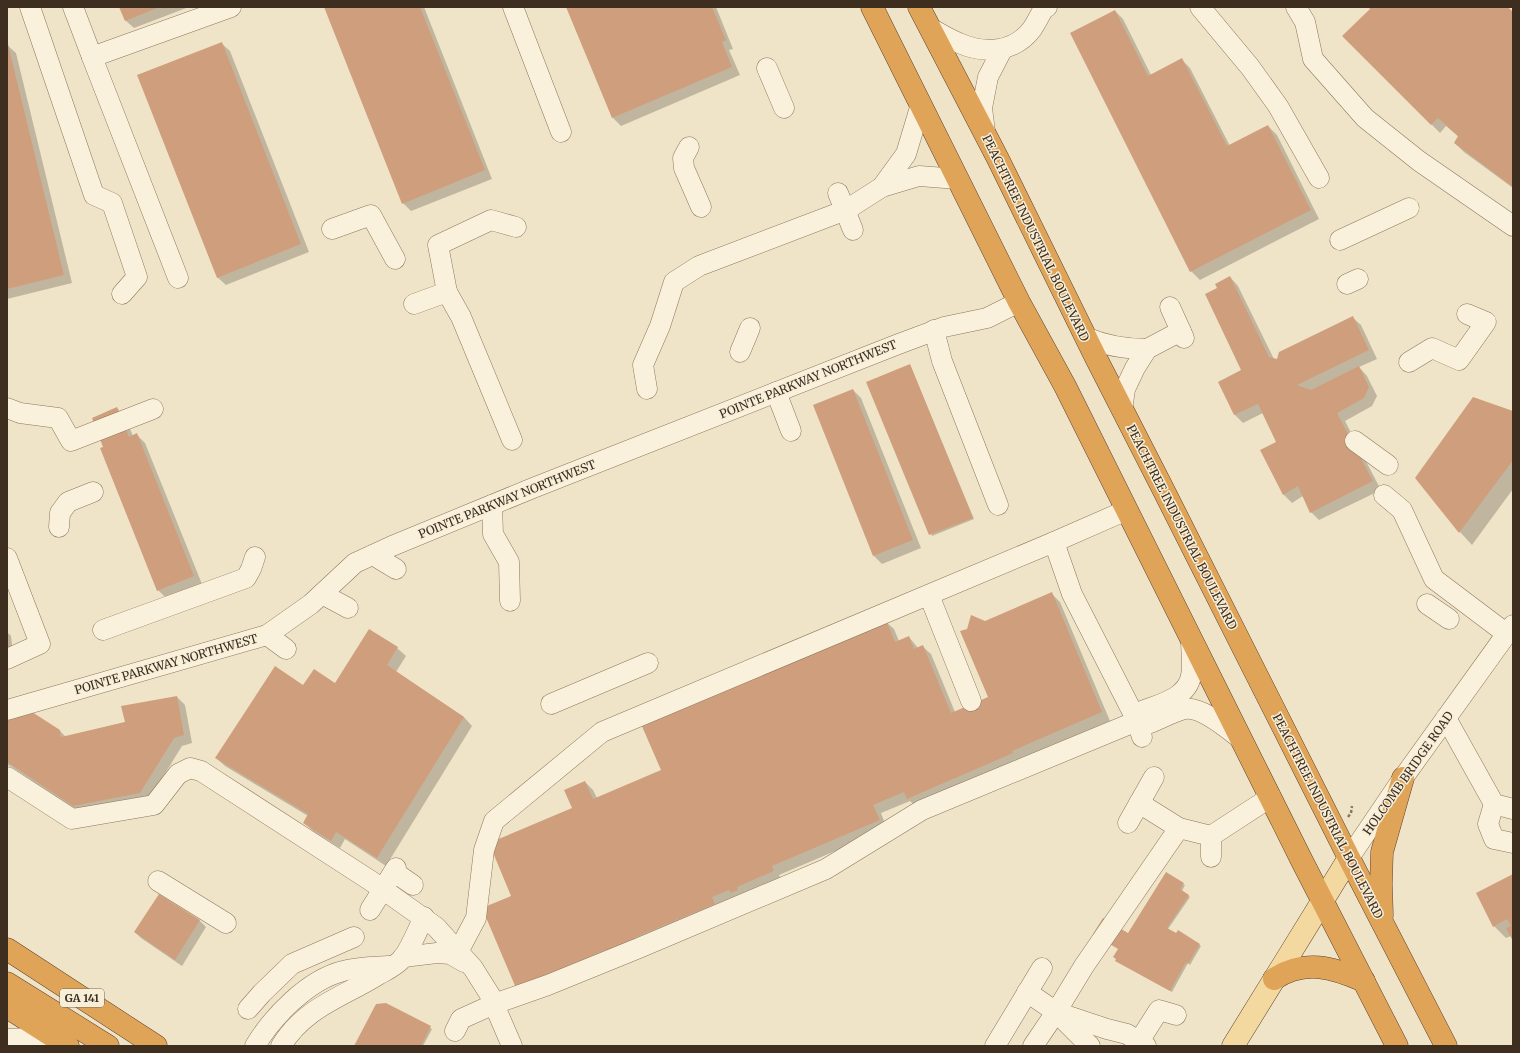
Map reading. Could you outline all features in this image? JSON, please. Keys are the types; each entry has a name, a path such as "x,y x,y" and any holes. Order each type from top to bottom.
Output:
{"highway":[{"path":"872,7 1019,302 1065,386 1397,1046"},
{"name":"PEACHTREE INDUSTRIAL BOULEVARD","path":"919,7 986,136 1085,337 1349,858 1446,1046"},
{"path":"1383,924 1381,884 1382,852 1403,778"},
{"name":"GA 141","path":"7,949 156,1046"},
{"path":"1274,979 1284,972 1309,967 1341,971 1364,980"},
{"path":"7,983 108,1046"},
{"path":"7,1007 61,1042"}],"main road":[{"name":"HOLCOMB BRIDGE ROAD","path":"1234,1046 1349,858"}],"street":[{"path":"30,7 94,195 112,203 137,276 122,294"},
{"path":"73,7 178,278"},
{"path":"92,57 231,7"},
{"path":"513,7 561,132"},
{"path":"929,27 958,43 976,49 1002,50 1019,41 1031,30 1044,8 1047,7"},
{"path":"1200,7 1250,67 1278,106 1319,178"},
{"path":"1296,7 1304,22 1314,59 1365,118 1419,161 1513,226"},
{"path":"986,136 982,108 986,85 988,77 1002,50"},
{"path":"767,68 784,108"},
{"path":"882,187 906,154 921,104"},
{"path":"689,147 683,158 684,168 701,207"},
{"path":"647,389 643,365 660,326 674,282 699,266 842,201 919,176 958,179"},
{"path":"842,201 853,230"},
{"path":"1340,240 1410,208"},
{"path":"332,229 372,215 395,259"},
{"path":"512,440 461,317 447,292 438,245 491,220 516,227"},
{"path":"414,304 447,292"},
{"name":"POINTE PARKWAY NORTHWEST","path":"7,710 267,635 311,604 355,563 373,555 492,505 944,326 987,318 1019,302"},
{"path":"1085,337 1100,343 1127,349 1147,349 1182,334 1170,307"},
{"path":"1409,362 1432,348 1458,360 1486,322 1467,314"},
{"path":"740,352 750,328"},
{"path":"934,330 942,361 998,505"},
{"path":"1122,410 1125,389 1135,368 1147,349"},
{"path":"776,392 791,430"},
{"path":"7,408 20,413 58,418 71,441 153,409"},
{"path":"1355,441 1388,465"},
{"path":"60,527 60,513 68,502 93,492"},
{"path":"1384,495 1402,510 1434,579 1510,630"},
{"path":"492,505 493,534 509,562 510,601"},
{"path":"458,952 476,918 484,850 494,821 602,732 1127,510"},
{"path":"1054,542 1072,594 1140,729"},
{"path":"373,555 396,569"},
{"path":"103,630 246,578 255,557"},
{"path":"7,558 40,644 7,659"},
{"path":"322,594 348,608"},
{"path":"929,595 971,701"},
{"path":"1427,604 1449,618"},
{"name":"HOLCOMB BRIDGE ROAD","path":"1349,858 1403,778 1510,630"},
{"path":"267,635 286,649"},
{"path":"1140,729 1142,711 1170,701 1184,691 1191,676 1191,638"},
{"path":"551,704 648,663"},
{"path":"455,1031 461,1019 494,1004 548,985 650,944 738,905 820,872 922,810 1140,729 1147,724 1186,709 1201,712 1223,724 1242,740"},
{"path":"1446,718 1504,807 1488,824 1494,839 1513,843"},
{"path":"7,777 72,819 154,805 178,774 190,768 201,771 382,888 436,927 473,968 490,995 512,1046"},
{"path":"1128,823 1154,777"},
{"path":"1139,803 1179,828 1211,836 1271,797"},
{"path":"1033,1046 1084,966 1179,828"},
{"path":"1211,836 1211,857"},
{"path":"370,910 382,888 395,870 412,884"},
{"path":"158,881 226,922"},
{"path":"281,1046 296,1027 314,1010 368,981 399,961 424,917"},
{"path":"248,1009 292,964 354,936"},
{"path":"255,1046 267,1028 282,1011 321,979 343,971 399,961 436,952 450,954 473,968"},
{"path":"995,1046 1042,968"},
{"path":"1027,992 1056,1012 1090,1046"},
{"path":"1056,1012 1127,1034 1140,1044 1159,1010 1176,1016"},
{"path":"7,1039 61,1042"}],"path":[{"path":"1352,806 1351,813 1353,816"}],"building":[{"path":"119,7 160,7 125,21"},
{"path":"324,7 420,7 485,170 402,204"},
{"path":"566,7 712,7 726,40 722,42 732,67 612,118"},
{"path":"1368,7 1508,7 1513,12 1513,187 1454,143 1458,136 1438,118 1431,125 1342,36 1370,9"},
{"path":"1115,10 1148,76 1182,58 1227,146 1268,125 1311,210 1190,272 1070,33"},
{"path":"222,42 301,244 217,278 137,75"},
{"path":"7,44 64,275 7,289"},
{"path":"1230,276 1269,357 1277,359 1279,352 1353,316 1369,350 1297,385 1311,390 1359,366 1369,387 1364,398 1337,413 1373,481 1310,513 1298,486 1283,495 1260,450 1276,442 1258,404 1234,415 1218,382 1241,370 1205,294 1217,288 1215,284"},
{"path":"910,364 973,518 929,535 866,382"},
{"path":"853,389 913,540 873,556 813,405"},
{"path":"1473,397 1513,411 1513,460 1459,533 1415,478"},
{"path":"117,407 129,437 137,433 194,576 157,591 100,448 103,447 92,418"},
{"path":"1052,592 1102,712 907,799 904,792 873,805 880,820 772,866 774,871 737,887 738,890 731,893 729,890 712,897 715,904 636,937 633,943 610,952 605,950 516,988 482,908 511,896 489,843 572,808 564,790 585,781 593,799 661,770 641,724 886,620 895,642 909,636 914,649 923,645 951,713 988,697 960,631 967,629 971,615 985,621"},
{"path":"369,629 398,647 387,665 464,717 377,858 336,832 331,841 303,823 308,814 215,758 275,666 303,685 314,669 335,683"},
{"path":"177,696 184,735 174,738 140,793 73,806 7,762 7,719 32,712 60,730 61,737 125,722 121,706"},
{"path":"1166,872 1184,883 1180,889 1189,895 1167,928 1176,933 1178,930 1200,944 1188,964 1186,962 1170,991 1115,961 1116,959 1113,957 1118,949 1093,934 1103,918 1128,933"},
{"path":"1513,874 1513,941 1506,928 1511,926 1507,919 1493,927 1476,893"},
{"path":"159,894 200,920 175,960 134,932"},
{"path":"386,1003 431,1026 421,1046 354,1046 376,1004"}]}
